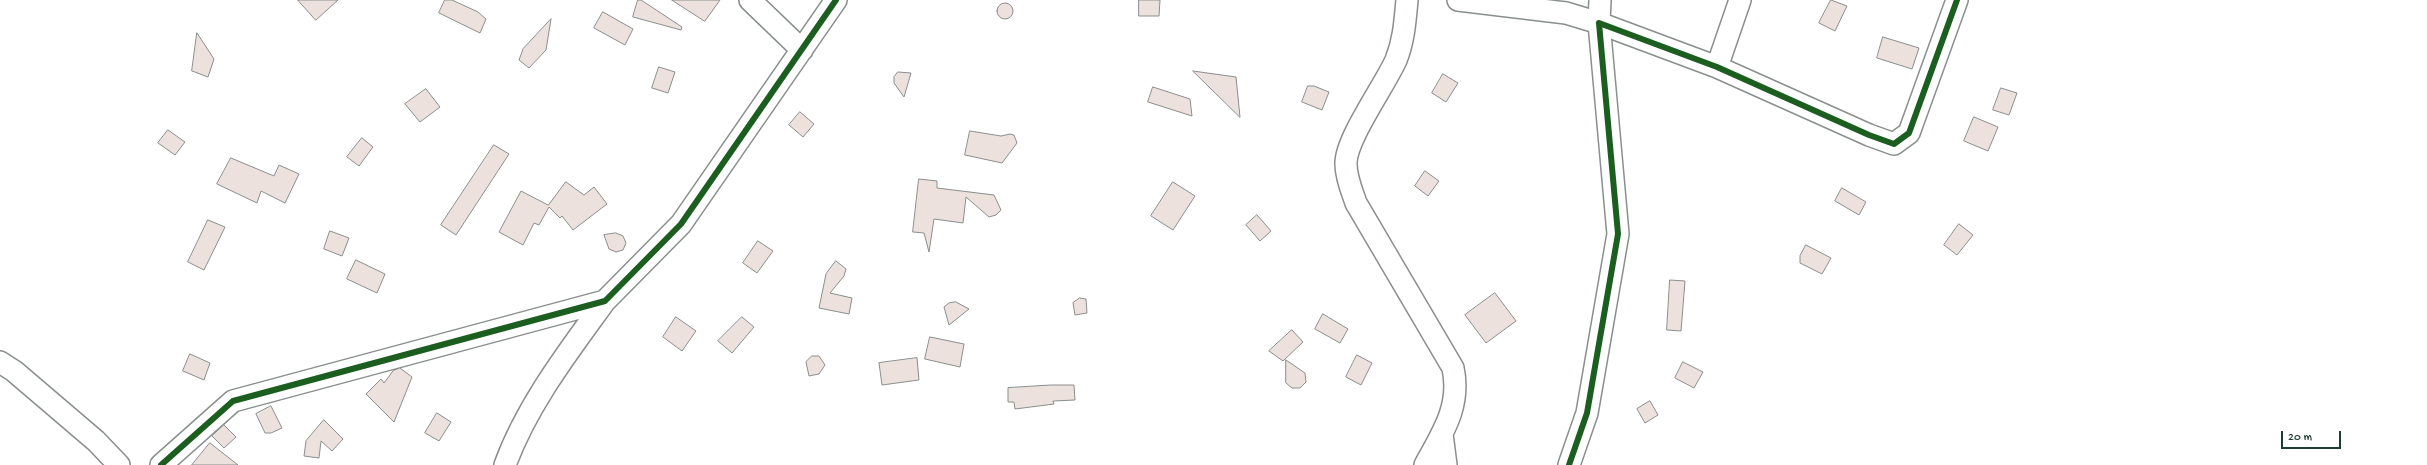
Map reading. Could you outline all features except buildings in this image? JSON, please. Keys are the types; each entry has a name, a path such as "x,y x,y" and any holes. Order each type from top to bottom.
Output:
{"street":[{"path":"750,0 802,50"},
{"path":"505,465 512,446 531,409 569,351 605,301 680,224 836,0"},
{"path":"1407,0 1404,40 1395,61 1350,145 1346,163 1348,181 1356,203 1453,368 1456,385 1455,403 1442,434 1424,465"},
{"path":"1458,0 1566,13 1599,23 1717,67 1870,136 1894,144 1909,133 1957,0"},
{"path":"1569,465 1587,413 1618,234 1599,23 1600,0"},
{"path":"1717,67 1740,0"},
{"path":"161,465 233,401 605,301"},
{"path":"0,362 14,371 96,441 119,465"},
{"path":"1442,434 1446,465"}],"cycle path":[{"path":"161,465 233,401 605,301 681,224 836,0"},
{"path":"1569,465 1587,413 1618,234 1599,23 1717,67 1869,135 1894,144 1909,133 1957,0"}]}
